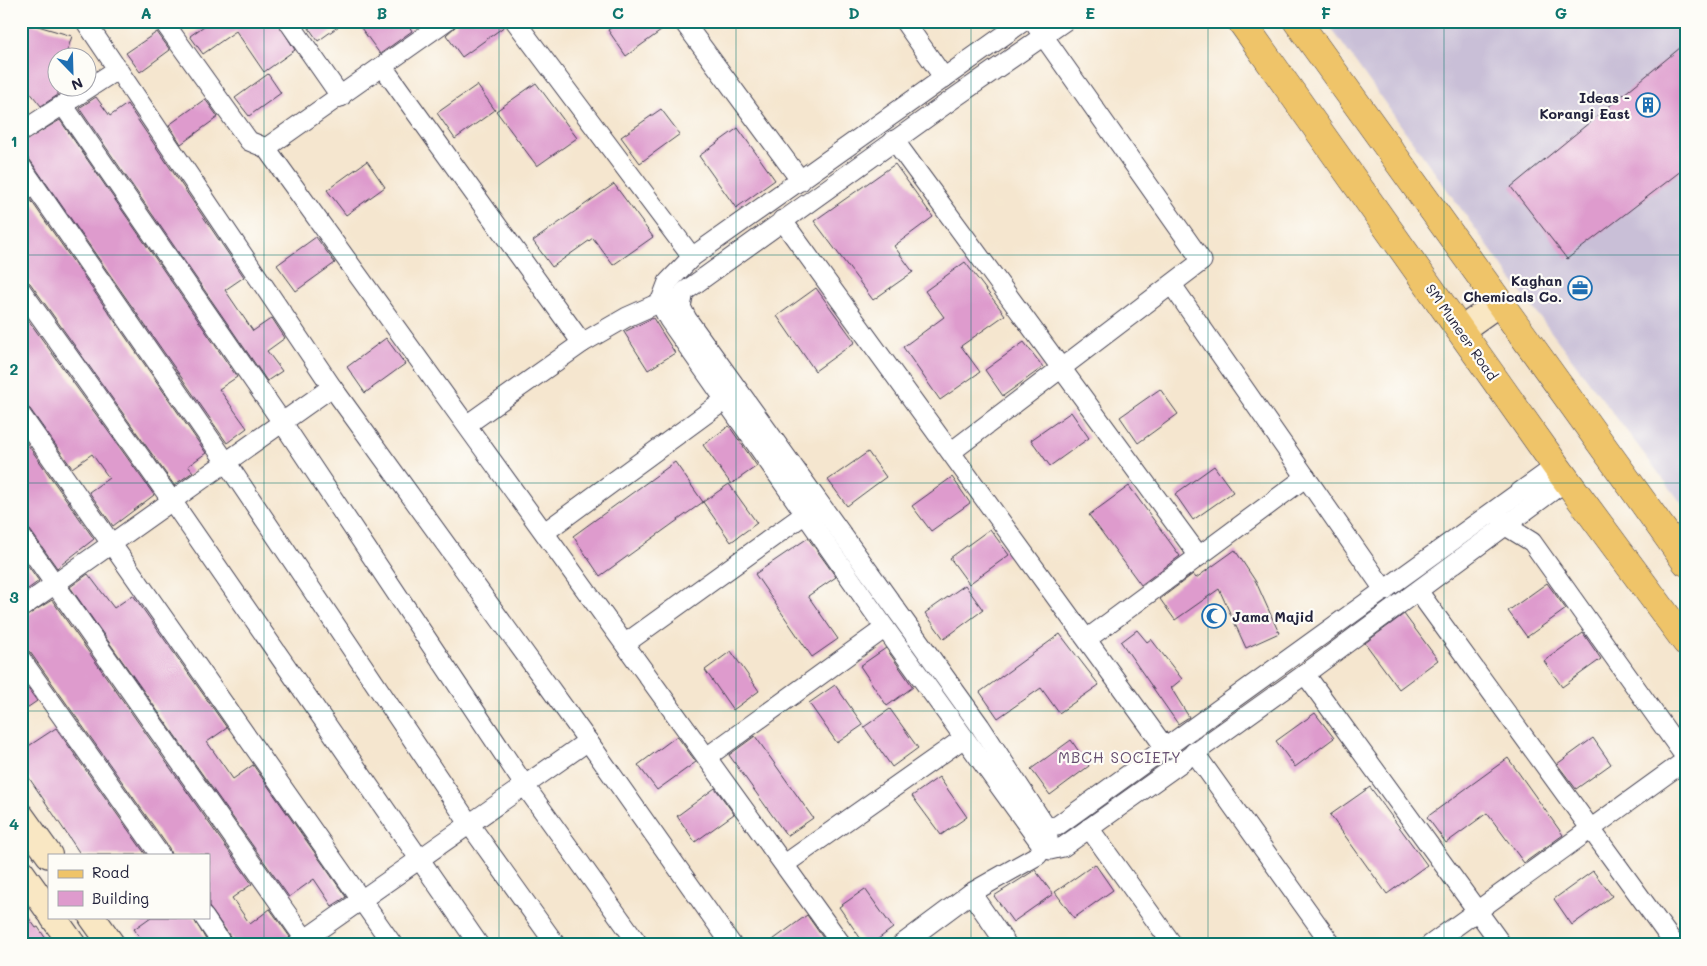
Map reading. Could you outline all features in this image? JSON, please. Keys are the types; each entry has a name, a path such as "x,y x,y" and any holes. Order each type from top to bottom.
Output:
{"main road":[{"name":"SM Muneer Road","path":"1241,21 1562,473 1686,642"},
{"path":"1297,21 1686,562"},
{"path":"1461,330 1499,303"},
{"path":"21,816 48,854"},
{"path":"21,872 48,910"},
{"path":"54,918 73,945"},
{"path":"93,918 112,945"}],"street":[{"path":"85,21 332,387 588,741 732,945"},
{"path":"163,21 249,141 266,148 468,424 842,945"},
{"path":"288,21 341,97"},
{"path":"515,21 692,257"},
{"path":"683,21 801,181"},
{"path":"904,21 944,78"},
{"path":"1024,21 692,257 668,282 660,303 669,320 732,395 980,726 1046,827 1052,828"},
{"path":"468,424 582,343 627,317 684,292 894,140 1038,29 1065,21"},
{"path":"266,148 383,68 435,24"},
{"path":"951,452 1202,261 1038,29"},
{"path":"383,68 582,343"},
{"path":"21,132 118,69"},
{"path":"63,105 282,422 524,786 639,945"},
{"path":"894,140 1199,556"},
{"path":"21,166 226,462 470,825 556,945"},
{"path":"782,220 1166,749"},
{"path":"1172,285 1385,591"},
{"path":"21,290 172,501 479,945"},
{"path":"684,292 681,307 687,319 805,514 1044,848 1050,850 1063,847 1418,591 1506,526 1562,473"},
{"path":"21,608 110,542 172,501 332,387"},
{"path":"545,532 732,395"},
{"path":"21,415 393,945"},
{"path":"901,945 971,893 1038,855 1044,848 1052,828 1166,749 1495,509 1562,473"},
{"path":"1087,639 1306,477"},
{"path":"1430,945 1686,759 1532,542 1506,526 1495,509"},
{"path":"626,643 805,514"},
{"path":"21,536 304,943 588,741"},
{"path":"1418,591 1675,945"},
{"path":"707,757 885,628"},
{"path":"21,659 159,854"},
{"path":"1305,674 1502,945"},
{"path":"785,864 964,738"},
{"path":"1194,752 1332,945"},
{"path":"1089,828 1173,945"},
{"path":"971,893 1007,945"},
{"path":"205,918 223,945"}],"shaded area":[{"path":"1326,21 1686,21 1686,509 1520,291"}],"building":[{"path":"21,21 72,36 68,48 48,48 48,98 53,98 41,106 21,81"},
{"path":"211,21 277,21 295,50 264,72 236,31 203,54 190,36"},
{"path":"304,21 346,21 318,41"},
{"path":"356,21 406,21 412,31 380,54"},
{"path":"457,21 504,21 505,26 462,57 446,35 456,26"},
{"path":"620,21 672,21 672,23 626,56 608,30"},
{"path":"157,32 170,50 140,72 126,53"},
{"name":"Ideas - Korangi East","path":"1686,43 1686,167 1567,259 1511,187"},
{"path":"268,74 281,93 249,116 235,98"},
{"path":"536,83 577,138 537,166 496,111"},
{"path":"477,85 495,110 455,139 437,113"},
{"path":"97,98 110,116 127,104 244,277 225,290 253,331 272,318 285,338 267,351 282,371 267,381 79,108"},
{"path":"205,99 218,117 181,144 169,125"},
{"path":"661,109 680,134 640,163 621,137"},
{"path":"60,120 237,377 219,389 247,428 227,443 30,160 21,155 21,143"},
{"path":"738,128 775,180 736,208 699,156"},
{"path":"367,161 385,187 346,215 327,190"},
{"path":"895,164 933,217 894,246 913,272 873,300 814,221"},
{"path":"614,184 653,237 613,265 593,238 552,267 533,241"},
{"path":"21,186 206,453 188,466 193,472 174,485 30,283 21,279"},
{"path":"316,237 335,263 296,291 277,265"},
{"path":"965,262 1005,315 961,346 980,372 940,400 903,347 944,317 925,291"},
{"path":"816,288 855,342 815,371 777,316"},
{"path":"21,310 154,495 113,526 89,492 109,478 92,454 72,468 30,409 21,404"},
{"path":"653,318 675,353 648,370 624,332"},
{"path":"386,338 405,364 365,393 347,367"},
{"path":"1024,342 1043,367 1003,396 985,370"},
{"path":"1160,389 1178,414 1138,443 1120,417"},
{"path":"1071,412 1089,438 1050,466 1031,440"},
{"path":"729,426 757,466 731,484 703,445"},
{"path":"21,435 94,539 57,568 30,530 21,525"},
{"path":"868,452 886,477 847,506 828,480"},
{"path":"675,462 703,502 600,576 573,536"},
{"path":"1214,466 1233,492 1193,520 1175,494"},
{"path":"952,477 970,503 931,531 912,506"},
{"path":"729,484 757,523 731,542 703,502"},
{"path":"1129,486 1180,556 1141,585 1089,515"},
{"path":"990,529 1009,555 969,584 950,558"},
{"path":"808,538 836,577 808,596 838,639 812,657 755,574"},
{"path":"1235,550 1256,582 1279,633 1246,648 1219,589 1175,620 1160,599 1193,574 1196,578"},
{"path":"21,556 39,581 21,594"},
{"path":"88,574 114,608 133,595 227,728 207,742 233,779 253,765 346,897 332,906 314,879 289,897 70,587"},
{"path":"1547,583 1566,609 1527,637 1508,611"},
{"path":"965,585 983,610 944,639 925,613"},
{"path":"52,600 252,884 232,898 250,924 270,909 290,937 284,945 234,945 232,939 210,908 210,854 171,854 169,848 30,652 21,648 21,619"},
{"path":"1404,614 1438,660 1399,689 1365,643"},
{"path":"1137,630 1147,642 1151,639 1182,679 1171,688 1189,717 1178,724 1121,642"},
{"path":"1583,633 1601,659 1562,687 1544,661"},
{"path":"1060,634 1099,685 1059,713 1041,688 998,718 980,692"},
{"path":"886,648 913,687 887,706 860,666"},
{"path":"731,651 759,691 733,710 705,670"},
{"path":"21,679 37,701 21,712"},
{"path":"835,685 863,725 837,743 809,703"},
{"path":"890,709 918,748 892,767 864,727"},
{"path":"1315,713 1334,738 1295,767 1276,741"},
{"path":"56,728 145,854 80,854 21,766 21,751"},
{"path":"677,736 696,762 657,790 638,765"},
{"path":"755,736 813,818 787,836 729,755"},
{"path":"1593,738 1611,764 1576,789 1557,764"},
{"path":"1071,740 1089,766 1050,795 1031,769"},
{"path":"1508,758 1563,835 1524,863 1487,813 1446,843 1427,817"},
{"path":"939,777 967,817 941,835 912,796"},
{"path":"1370,787 1427,865 1387,894 1330,815"},
{"path":"715,788 734,814 695,842 677,816"},
{"path":"1095,864 1113,890 1074,918 1055,892"},
{"path":"1035,870 1053,894 1013,922 994,896"},
{"path":"1593,871 1612,896 1572,925 1554,899"},
{"path":"865,889 893,928 870,945 865,945 839,907"},
{"path":"21,907 36,928 38,927 50,945 21,945"},
{"path":"807,915 828,945 766,945"},
{"path":"150,918 194,918 209,945 145,945 134,929"}],"place":[{"name":"Ideas - Korangi East","path":"1648,105"},
{"name":"Kaghan Chemicals Co.","path":"1580,288"},
{"name":"Jama Majid","path":"1214,616"}],"district":[{"name":"MBCH SOCIETY","path":"1120,757"}]}
